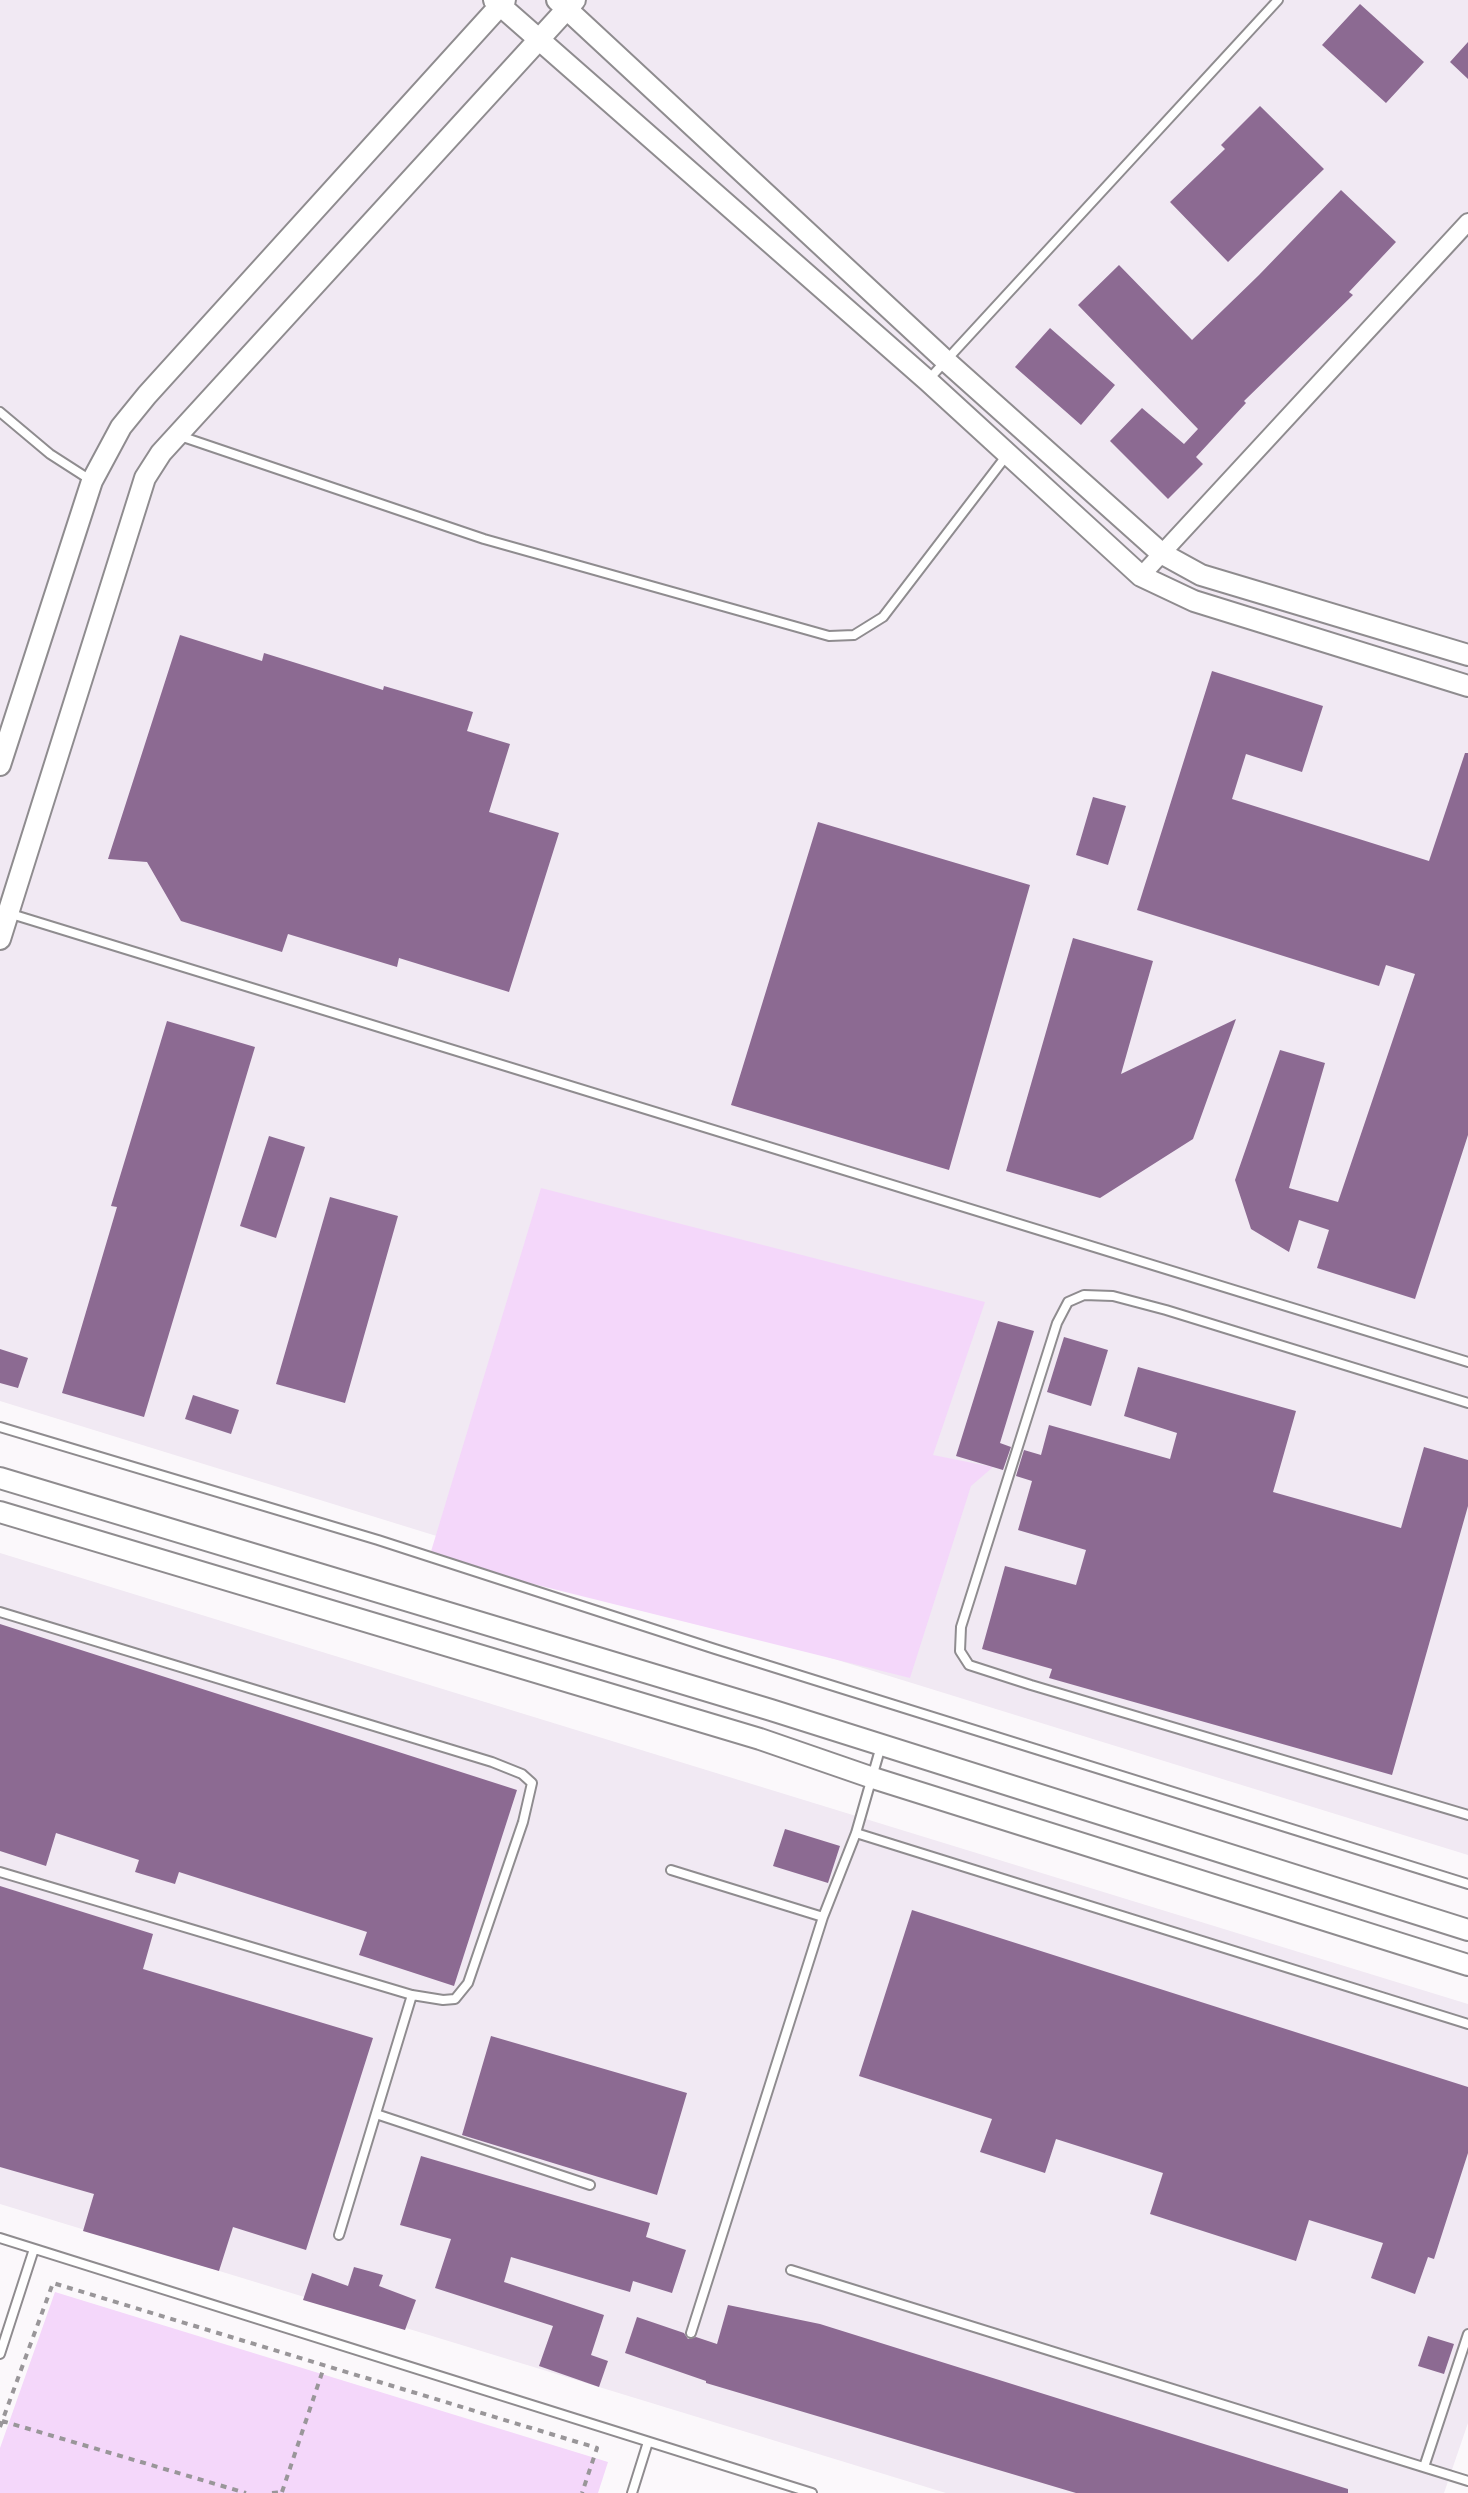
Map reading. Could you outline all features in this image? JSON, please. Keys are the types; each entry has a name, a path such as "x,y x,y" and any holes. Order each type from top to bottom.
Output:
{"street":[{"path":"0,765 92,481 121,427 499,2 928,381 1141,576 1194,601 1468,686"},
{"path":"0,939 4,911 145,478 161,453 540,40 567,3 946,361 1161,553 1201,575 1468,655"},
{"path":"1141,576 1468,222"},
{"path":"0,1478 881,1745 1468,1930"},
{"path":"0,1512 760,1739 873,1778 1468,1965"}],"lane":[{"path":"928,381 1278,0"},
{"path":"0,412 50,454 92,481"},
{"path":"178,435 484,539 829,636 854,635 883,617 1008,454"},
{"path":"4,911 1468,1362"},
{"path":"1468,1403 1126,1299 1084,1295 1068,1302 1057,1323 961,1627 960,1651 969,1665 1468,1815"},
{"path":"0,1427 378,1540 715,1649 1468,1884"},
{"path":"0,1612 492,1762 522,1774 532,1783 468,1983 455,1999 412,1995 0,1872"},
{"path":"691,2333 823,1917 856,1833 881,1745"},
{"path":"856,1833 1468,2024"},
{"path":"671,1870 823,1917"},
{"path":"339,2235 412,1995"},
{"path":"376,2114 590,2185"},
{"path":"0,2238 812,2493"},
{"path":"0,2354 34,2249"},
{"path":"791,2270 1468,2481"},
{"path":"1424,2467 1468,2334"},
{"path":"632,2493 648,2442"}],"path":[{"path":"246,2493 1,2423 53,2283 597,2448 582,2493"},
{"path":"272,2493 284,2492 324,2367"}],"shaded area":[{"path":"0,0 1468,0 1468,1855 0,1401"},
{"path":"541,1188 985,1302 933,1455 993,1467 971,1486 910,1678 429,1558"},
{"path":"0,1553 1468,2004 1468,2423 1444,2493 946,2493 0,2204"},
{"path":"55,2292 608,2462 598,2493 0,2493 0,2448"}],"building":[{"path":"1360,4 1424,62 1386,103 1322,45"},
{"path":"1468,42 1468,79 1450,62"},
{"path":"1260,106 1324,169 1228,262 1170,202 1225,149 1221,145"},
{"path":"1341,190 1396,242 1349,292 1353,295 1244,401 1246,403 1196,457 1203,464 1168,499 1110,441 1142,408 1184,444 1198,429 1078,305 1119,265 1192,340"},
{"path":"1050,328 1115,385 1081,425 1015,367"},
{"path":"180,635 262,661 264,653 383,690 384,686 473,712 467,731 510,744 489,812 559,833 509,992 399,958 397,967 288,934 282,952 181,921 147,862 108,859"},
{"path":"1212,671 1323,706 1302,772 1246,754 1232,799 1429,861 1465,753 1468,753 1468,1135 1415,1299 1317,1268 1329,1230 1299,1220 1289,1252 1251,1229 1235,1180 1280,1050 1325,1063 1289,1188 1338,1202 1415,974 1386,965 1379,986 1137,910"},
{"path":"1093,797 1126,806 1108,865 1076,855"},
{"path":"818,822 1030,885 949,1170 731,1105"},
{"path":"1073,938 1153,961 1121,1074 1236,1019 1193,1139 1100,1198 1006,1171"},
{"path":"167,1021 255,1047 144,1417 62,1393 117,1207 111,1206"},
{"path":"269,1136 305,1147 276,1238 240,1226"},
{"path":"330,1197 398,1216 345,1403 276,1384"},
{"path":"998,1321 1034,1331 1000,1443 1011,1447 1003,1470 956,1456"},
{"path":"1064,1337 1108,1350 1091,1406 1047,1392"},
{"path":"0,1349 28,1358 18,1388 0,1383"},
{"path":"1138,1367 1296,1411 1273,1492 1401,1528 1424,1447 1468,1460 1468,1506 1392,1775 1049,1678 1052,1669 982,1649 1005,1566 1076,1585 1086,1550 1018,1530 1032,1481 1016,1476 1024,1450 1041,1455 1049,1425 1170,1459 1177,1433 1124,1416"},
{"path":"193,1395 239,1410 231,1434 185,1419"},
{"path":"0,1624 517,1790 454,1986 359,1955 367,1932 179,1872 175,1884 135,1872 139,1860 56,1833 46,1866 0,1851"},
{"path":"785,1829 840,1846 828,1883 773,1866"},
{"path":"0,1886 153,1934 143,1969 373,2038 306,2250 233,2227 219,2271 83,2231 94,2194 0,2167"},
{"path":"912,1910 1468,2087 1468,2153 1434,2259 1428,2257 1415,2294 1371,2278 1383,2243 1309,2220 1296,2261 1150,2214 1163,2173 1056,2139 1045,2173 980,2152 992,2119 859,2076"},
{"path":"491,2036 687,2093 657,2195 462,2135"},
{"path":"421,2156 650,2223 646,2237 686,2250 672,2293 633,2281 630,2292 511,2257 504,2282 604,2315 591,2355 608,2361 599,2387 539,2366 553,2326 435,2288 451,2239 400,2225"},
{"path":"354,2267 383,2275 379,2286 416,2300 405,2330 303,2300 312,2273 348,2286"},
{"path":"728,2305 820,2324 1348,2489 1348,2493 1076,2493 706,2383 625,2353 637,2317 684,2333 688,2339 696,2337 717,2344"},
{"path":"1428,2336 1454,2344 1444,2374 1418,2366"}]}
